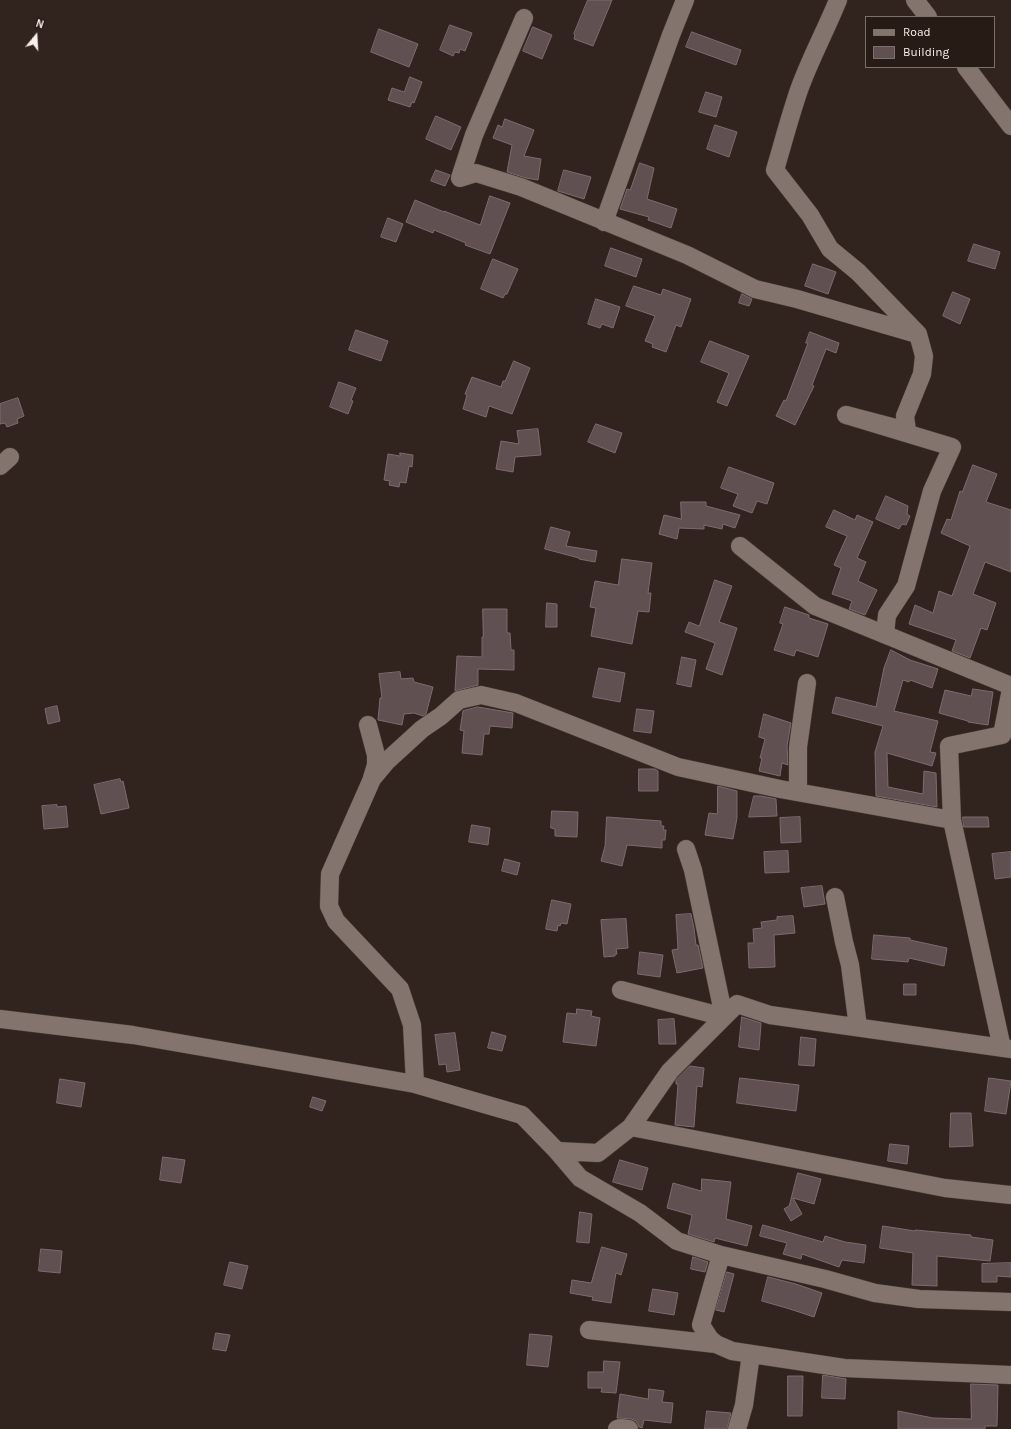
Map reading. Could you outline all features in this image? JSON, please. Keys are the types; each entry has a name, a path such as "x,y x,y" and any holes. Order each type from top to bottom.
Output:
{"street":[{"path":"604,222 685,0"},
{"path":"838,0 799,91 775,170 810,215 830,249 858,272 918,334 924,356 922,374 905,416 907,431 846,415 952,447 932,490 906,586 887,614 885,634"},
{"path":"914,0 927,16"},
{"path":"524,18 474,135 460,178 476,173 521,187 687,255 755,289 797,299 918,334"},
{"path":"967,68 1011,126"},
{"path":"558,1151 598,1153 631,1127 670,1071 737,1004 770,1015 1006,1048 952,820 948,746 1002,735 1011,688 815,606 740,546"},
{"path":"798,792 798,747 807,683"},
{"path":"372,779 388,761 422,729 441,716 459,700 480,695 516,703 678,767 798,792 952,820"},
{"path":"368,725 376,755 376,765 372,779 330,874 328,906 336,921 400,990 412,1025 415,1084"},
{"path":"686,849 693,870 724,1017"},
{"path":"835,897 850,965 858,1027"},
{"path":"621,990 724,1017"},
{"path":"0,1019 133,1035 415,1084 522,1115 558,1151 580,1178 640,1213 677,1241 721,1255 825,1279 875,1293 919,1299 1011,1302"},
{"path":"631,1127 945,1188 1011,1195"},
{"path":"716,1344 701,1325 721,1255"},
{"path":"589,1330 716,1344 732,1351 844,1368 1011,1375"},
{"path":"737,1429 744,1405 751,1354"},
{"path":"618,1429 629,1429"}],"building":[{"path":"588,0 612,0 593,46 574,39 574,34"},
{"path":"450,25 472,33 465,51 460,49 459,53 455,52 453,56 440,50"},
{"path":"533,27 552,35 542,59 523,51"},
{"path":"379,29 418,44 409,67 371,52"},
{"path":"692,32 741,50 736,65 686,47"},
{"path":"410,77 422,82 414,103 412,102 410,107 388,100 392,88 404,92"},
{"path":"706,92 722,97 716,117 699,112"},
{"path":"436,116 461,127 451,150 426,139"},
{"path":"505,119 534,130 524,156 541,159 538,180 507,172 512,145 493,138 498,125 502,127"},
{"path":"715,125 737,132 729,157 707,149"},
{"path":"640,163 654,168 647,199 677,209 671,228 648,220 649,217 620,209 627,189 630,190"},
{"path":"436,170 450,175 445,186 431,181"},
{"path":"564,170 591,177 584,199 558,191"},
{"path":"490,196 510,203 490,254 465,245 466,243 434,230 433,233 406,222 415,200 480,225"},
{"path":"388,218 403,224 396,242 381,237"},
{"path":"974,244 1000,252 995,269 968,261"},
{"path":"611,248 642,259 636,277 605,266"},
{"path":"493,259 518,269 507,294 505,294 503,298 481,289"},
{"path":"813,264 836,272 828,294 805,286"},
{"path":"634,286 661,295 663,289 691,299 681,327 676,325 666,352 652,347 653,344 645,341 655,316 626,306"},
{"path":"953,292 970,299 960,324 943,316"},
{"path":"742,294 752,299 749,306 739,303"},
{"path":"596,299 620,307 613,328 602,324 600,328 588,324"},
{"path":"356,330 388,341 381,361 349,350"},
{"path":"810,332 839,343 836,353 826,349 812,385 814,386 795,425 776,416 784,400 786,401 808,343 806,343"},
{"path":"710,341 749,356 727,406 717,402 729,373 701,362"},
{"path":"514,361 530,368 512,414 489,406 486,417 463,409 467,395 465,394 472,377 501,387"},
{"path":"339,382 356,388 351,400 353,401 348,414 330,407"},
{"path":"18,398 24,416 17,419 18,423 7,427 5,423 0,424 0,404"},
{"path":"596,424 622,433 615,453 588,442"},
{"path":"538,429 541,455 515,457 513,472 496,469 501,441 519,444 517,431"},
{"path":"400,453 413,455 412,467 409,466 406,483 400,482 399,487 389,485 390,481 384,480 388,454 400,456"},
{"path":"973,465 997,474 986,502 1011,510 1011,572 985,562 973,594 996,603 987,630 981,628 970,658 952,651 956,640 909,624 915,605 933,613 939,591 952,596 970,546 941,533 947,519 951,520 960,491 962,492"},
{"path":"729,467 774,483 767,504 757,501 752,513 733,506 738,494 721,488"},
{"path":"886,496 908,506 907,514 910,516 906,525 902,524 899,529 876,519"},
{"path":"681,502 706,502 706,506 740,515 735,528 723,524 722,529 704,525 704,529 679,528 677,539 659,534 664,515 681,519"},
{"path":"834,510 855,520 857,515 873,522 857,558 866,562 858,581 877,590 865,615 849,609 852,601 832,594 841,568 834,565 847,536 826,527"},
{"path":"551,527 570,532 566,546 597,551 595,562 545,549"},
{"path":"622,559 652,563 648,593 651,593 649,612 638,611 632,644 591,636 596,608 590,607 595,581 618,585"},
{"path":"715,580 732,586 719,622 737,628 722,675 706,669 715,643 685,632 689,622 699,626"},
{"path":"547,603 557,604 557,627 546,627"},
{"path":"785,607 809,615 809,618 828,624 818,657 796,650 794,656 774,650 783,624 780,623"},
{"path":"483,609 507,609 507,633 510,633 511,650 514,650 514,670 478,669 478,685 455,691 457,656 482,657"},
{"path":"891,650 910,660 938,669 932,688 910,680 909,682 903,680 894,711 938,721 930,752 936,753 932,766 887,753 888,787 923,794 924,771 936,773 937,807 876,796 875,752 883,726 832,713 836,697 876,707 884,668"},
{"path":"682,657 696,660 691,687 677,684"},
{"path":"599,668 625,673 620,702 593,697"},
{"path":"400,672 401,679 413,678 414,682 433,687 426,714 423,716 414,713 404,714 402,725 378,720 380,698 382,698 379,674"},
{"path":"973,689 993,692 988,725 968,722 939,713 945,690 971,696"},
{"path":"57,706 60,721 48,724 45,709"},
{"path":"478,707 513,713 512,728 490,726 489,734 484,734 482,755 462,753 464,731 460,730 463,711"},
{"path":"637,709 654,711 651,733 634,731"},
{"path":"764,714 791,723 787,746 788,765 782,763 780,776 759,771 762,758 760,758 765,739 759,737"},
{"path":"639,769 655,769 658,771 658,791 639,791"},
{"path":"120,779 121,782 123,781 129,808 101,814 94,785"},
{"path":"718,786 737,791 737,818 733,839 705,835 709,813 717,814"},
{"path":"754,796 776,799 777,816 749,817"},
{"path":"57,805 57,807 66,806 68,827 44,829 42,806"},
{"path":"552,811 578,812 577,837 555,836 555,829 551,828"},
{"path":"607,817 661,821 661,826 664,826 663,830 666,830 665,840 662,840 662,848 627,845 622,866 601,861 605,846"},
{"path":"800,817 801,842 781,843 780,818"},
{"path":"963,817 988,817 989,827 964,827"},
{"path":"472,825 490,828 488,845 469,842"},
{"path":"788,851 789,872 765,873 764,852"},
{"path":"1011,852 1011,877 995,879 992,854"},
{"path":"505,859 520,863 517,875 502,871"},
{"path":"822,886 825,904 804,907 801,888"},
{"path":"552,900 571,904 567,924 561,923 560,926 558,925 557,931 546,929"},
{"path":"691,914 696,945 698,945 703,968 677,973 672,950 678,949 676,915"},
{"path":"793,916 795,933 774,935 775,967 749,968 748,943 754,943 753,929 762,928 761,922 777,920 777,917"},
{"path":"626,919 628,948 616,949 617,954 615,954 615,956 604,957 601,920"},
{"path":"874,935 910,938 910,940 947,948 944,966 909,958 908,962 872,959"},
{"path":"640,952 663,955 660,977 638,974"},
{"path":"904,984 916,984 916,995 904,995"},
{"path":"577,1009 592,1011 591,1016 600,1018 596,1046 563,1042 567,1013 576,1014"},
{"path":"742,1017 761,1023 759,1050 739,1047"},
{"path":"674,1019 676,1044 659,1044 658,1020"},
{"path":"492,1032 506,1036 502,1051 488,1048"},
{"path":"455,1033 460,1070 447,1072 446,1064 439,1065 435,1035"},
{"path":"801,1037 816,1039 814,1066 799,1065"},
{"path":"690,1066 704,1068 702,1087 697,1086 694,1127 675,1125 678,1084 676,1084 676,1080"},
{"path":"740,1078 799,1085 796,1111 737,1103"},
{"path":"989,1078 1011,1081 1006,1114 985,1111"},
{"path":"60,1079 85,1083 81,1107 57,1103"},
{"path":"313,1097 326,1101 322,1111 310,1107"},
{"path":"951,1113 971,1113 973,1146 950,1147"},
{"path":"890,1144 909,1146 907,1164 888,1161"},
{"path":"163,1157 185,1160 181,1183 160,1180"},
{"path":"620,1160 648,1168 642,1190 613,1182"},
{"path":"798,1173 821,1179 814,1204 793,1198 802,1214 791,1221 784,1209 789,1206"},
{"path":"702,1179 731,1182 726,1219 752,1226 747,1246 715,1238 714,1242 688,1234 692,1215 667,1208 673,1183 701,1191"},
{"path":"580,1212 592,1214 589,1243 577,1242"},
{"path":"763,1225 823,1242 825,1236 845,1242 866,1245 864,1263 842,1260 839,1267 802,1254 801,1259 783,1254 787,1243 760,1236"},
{"path":"883,1226 915,1231 971,1235 971,1237 993,1240 990,1261 937,1256 937,1286 912,1285 913,1253 880,1248"},
{"path":"602,1247 627,1254 621,1275 616,1273 611,1303 592,1300 593,1297 570,1293 572,1280 591,1283"},
{"path":"41,1249 62,1251 60,1273 39,1271"},
{"path":"693,1257 708,1262 705,1272 691,1269"},
{"path":"230,1262 248,1266 242,1289 224,1285"},
{"path":"1011,1263 1011,1277 997,1276 997,1282 982,1282 982,1264"},
{"path":"727,1272 734,1274 724,1312 716,1310"},
{"path":"768,1277 796,1284 822,1293 814,1317 762,1301"},
{"path":"653,1289 678,1293 674,1315 649,1311"},
{"path":"216,1333 230,1335 226,1351 213,1349"},
{"path":"530,1334 552,1336 548,1367 527,1365"},
{"path":"604,1361 620,1362 616,1393 601,1392 602,1388 588,1388 588,1372 603,1372"},
{"path":"823,1375 846,1379 845,1399 822,1398"},
{"path":"788,1376 803,1376 802,1416 788,1416"},
{"path":"971,1384 998,1385 997,1426 985,1426 985,1429 898,1429 898,1411 933,1418 971,1419"},
{"path":"649,1389 664,1391 662,1402 673,1403 671,1423 644,1420 642,1428 639,1427 636,1421 631,1419 617,1418 620,1394 648,1399"},
{"path":"707,1411 731,1413 727,1429 705,1429"}]}
